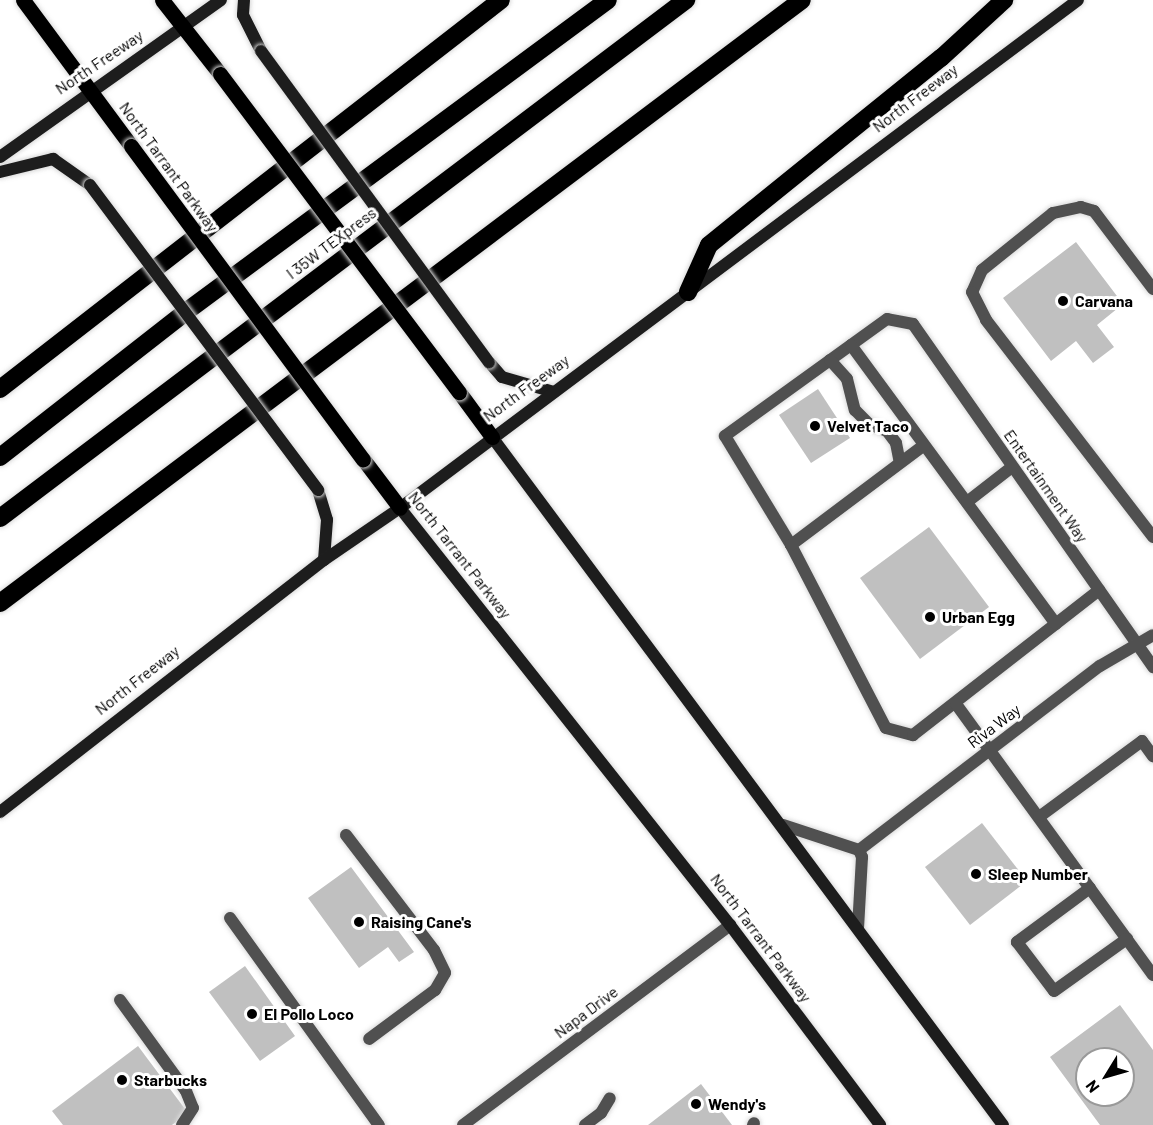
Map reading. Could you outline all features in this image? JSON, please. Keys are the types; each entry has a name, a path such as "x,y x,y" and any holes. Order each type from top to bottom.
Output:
{"highway":[{"path":"0,389 501,0"},
{"name":"I 35W TEXpress","path":"0,458 187,310 608,0"},
{"name":"I 35W TEXpress","path":"0,518 686,0"},
{"path":"0,603 802,0"},
{"path":"688,292 709,245 941,58 1004,0"}],"main road":[{"name":"North Tarrant Parkway","path":"22,0 400,508 730,925 880,1125"},
{"path":"162,0 220,74 783,825 1003,1125"},
{"name":"North Freeway","path":"0,157 90,90 184,28 221,0"},
{"path":"244,0 243,15 261,51 489,362 502,377 554,392"},
{"name":"North Freeway","path":"0,812 324,560 400,508 492,436 1078,0"},
{"path":"0,172 53,159 90,185 318,490 327,520 324,560"}],"street":[{"path":"1153,289 1094,211 1081,207 1053,213 982,270 972,292 986,320 1153,537"},
{"name":"Entertainment Way","path":"851,345 887,319 913,324 1153,667"},
{"path":"1056,624 851,345 725,436 791,545 886,728 912,735 956,704 1100,590"},
{"path":"830,360 847,379 855,410 869,424 887,432 896,443 900,463"},
{"path":"791,545 924,445"},
{"path":"967,502 1012,467"},
{"name":"Riva Way","path":"859,850 1100,666 1153,635"},
{"path":"956,704 1153,975"},
{"path":"1039,817 1142,741 1153,756"},
{"path":"783,825 859,850 862,857 858,928"},
{"path":"346,835 434,950 445,973 435,990 369,1039"},
{"path":"1090,888 1017,942 1054,991 1127,939"},
{"path":"230,918 379,1125"},
{"name":"Napa Drive","path":"463,1125 730,925"},
{"path":"120,1000 186,1091 193,1108 182,1125"},
{"path":"585,1125 601,1113 610,1098"}],"building":[{"name":"Carvana","path":"1076,242 1123,304 1097,325 1114,347 1093,363 1076,341 1051,361 1003,298"},
{"name":"Velvet Taco","path":"818,389 850,438 811,463 779,415"},
{"path":"929,527 989,607 920,659 860,578"},
{"name":"Sleep Number","path":"982,823 1027,881 970,925 925,867"},
{"name":"Raising Cane's","path":"351,867 414,952 399,962 388,947 359,968 308,898"},
{"name":"El Pollo Loco","path":"245,966 295,1036 260,1061 209,992"},
{"path":"1120,1005 1153,1050 1153,1125 1100,1125 1087,1107 1135,1107 1135,1047 1075,1047 1075,1091 1050,1057"},
{"path":"138,1046 188,1113 172,1125 63,1125 52,1111"},
{"name":"Wendy's","path":"701,1084 732,1125 648,1125"}],"place":[{"name":"Carvana","path":"1063,301"},
{"name":"Velvet Taco","path":"815,426"},
{"name":"Urban Egg","path":"930,617"},
{"name":"Sleep Number","path":"976,874"},
{"name":"Raising Cane's","path":"359,922"},
{"name":"El Pollo Loco","path":"252,1014"},
{"name":"Starbucks","path":"122,1080"},
{"name":"Wendy's","path":"696,1104"}]}
